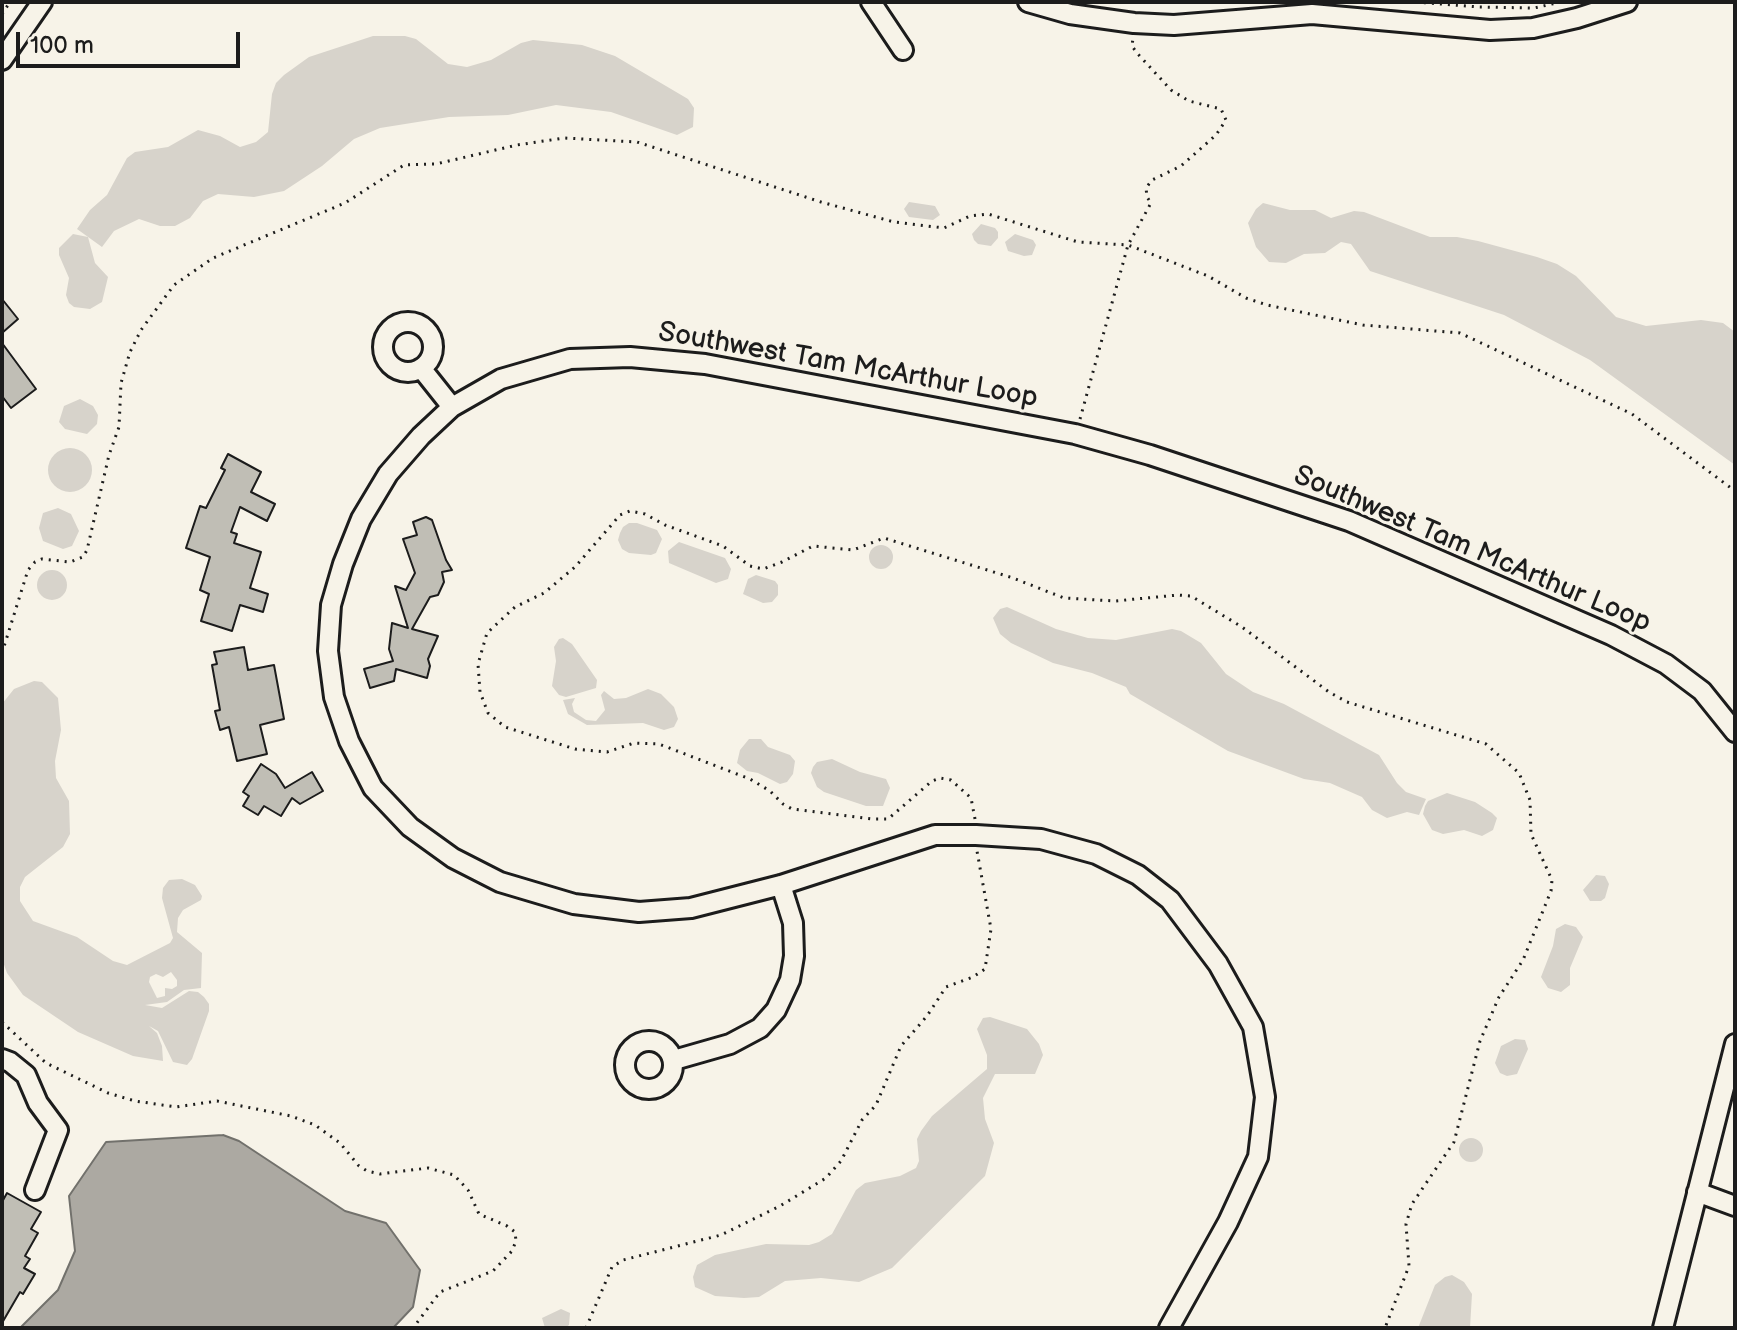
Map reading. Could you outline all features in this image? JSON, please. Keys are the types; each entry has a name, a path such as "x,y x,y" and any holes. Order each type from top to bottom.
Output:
{"street":[{"path":"2,60 42,2"},
{"path":"871,2 903,50"},
{"path":"1028,2 1112,22 1174,25 1312,14 1490,30 1533,28 1591,8 1627,2"},
{"path":"1112,22 1115,2"},
{"name":"Southwest Tam McArthur Loop","path":"1169,1328 1228,1222 1258,1157 1265,1097 1253,1027 1218,964 1170,900 1138,875 1096,854 1041,839 976,835 935,835 781,885 691,908 639,912 574,904 500,882 453,858 410,827 373,788 349,741 334,697 328,651 331,605 361,519 388,474 421,436 452,407 501,379 570,359 630,357 705,364 1075,434 1150,455 1349,521 1611,635 1666,664 1702,691 1735,732"},
{"path":"421,368 452,407"},
{"path":"674,1060 730,1044 760,1028 776,1010 790,980 794,956 793,923 781,885"},
{"path":"1663,1328 1735,1044"},
{"path":"2,1059 26,1075 38,1103 58,1130 35,1190"},
{"path":"1697,1192 1735,1206"}],"path":[{"path":"2,14 10,2"},
{"path":"1075,434 1128,245 1151,203 1146,188 1152,180 1181,166 1216,135 1226,120 1221,109 1189,101 1171,90 1132,46 1135,2 1150,2"},
{"path":"1416,2 1534,8 1561,2"},
{"path":"2,653 28,570 42,559 70,562 83,557 87,550 109,455 119,427 121,383 130,352 141,330 174,285 213,258 345,203 404,165 436,164 517,145 564,138 616,139 658,147 800,195 894,222 944,228 970,216 988,214 1078,242 1128,245 1208,276 1246,298 1267,305 1363,325 1460,333 1632,414 1735,491"},
{"path":"2,1022 46,1063 108,1093 176,1107 217,1101 291,1116 315,1125 328,1134 367,1171 380,1174 428,1168 454,1175 468,1190 479,1214 507,1226 515,1232 516,1241 512,1251 493,1271 440,1292 413,1328"}],"shaded area":[{"path":"373,36 416,39 448,64 467,67 491,60 521,43 533,40 582,45 615,56 688,99 694,108 693,127 677,135 611,112 556,105 508,115 449,117 380,128 354,139 322,166 284,191 254,197 218,194 203,201 190,218 175,226 160,226 139,219 114,231 102,247 77,229 90,210 107,195 127,158 135,152 168,147 198,130 220,136 240,147 256,142 268,132 272,94 276,83 284,75 309,57"},
{"path":"909,202 935,206 940,215 933,220 909,217 904,209"},
{"path":"1263,203 1290,210 1315,210 1331,218 1354,211 1364,212 1430,237 1457,237 1537,257 1557,264 1576,276 1616,317 1646,326 1701,320 1723,323 1735,332 1735,465 1590,360 1504,315 1370,271 1351,244 1341,242 1325,253 1304,254 1286,263 1269,262 1256,247 1248,223"},
{"path":"981,224 998,232 998,238 991,246 978,244 974,240 972,234"},
{"path":"73,234 88,237 95,263 108,277 102,302 90,309 74,307 66,295 69,278 59,248"},
{"path":"1015,234 1033,240 1036,245 1032,255 1008,251 1005,242"},
{"path":"80,399 93,406 98,415 97,424 87,434 65,429 59,422 64,406"},
{"path":"70,448 86,454 92,470 86,486 70,492 54,486 48,470 54,454"},
{"path":"58,508 71,514 79,531 72,546 63,549 43,541 39,528 43,513"},
{"path":"629,523 657,530 662,539 656,553 629,553 622,549 618,540 623,527"},
{"path":"679,542 725,558 731,569 728,579 716,583 669,563 668,551"},
{"path":"881,545 889,549 893,557 889,565 881,569 873,565 869,557 873,549"},
{"path":"52,570 58,571 66,579 66,591 58,599 52,600 46,599 38,591 37,585 38,579 46,571"},
{"path":"756,575 775,581 778,585 778,595 772,602 763,603 743,594 748,579"},
{"path":"1007,607 1056,629 1088,638 1116,640 1172,629 1181,631 1201,643 1226,674 1253,692 1284,704 1379,755 1406,792 1426,799 1419,815 1407,812 1387,818 1372,810 1362,797 1330,783 1304,779 1228,751 1130,694 1126,687 1092,673 1053,663 1011,643 1000,634 993,618 1000,609"},
{"path":"563,638 572,644 597,680 596,688 566,697 559,695 552,686 556,661 554,647"},
{"path":"34,681 42,682 58,698 61,730 55,761 56,778 69,801 70,834 63,847 25,877 20,887 20,901 33,921 77,937 113,961 127,965 170,943 173,938 162,898 163,888 169,880 182,879 195,885 202,896 201,900 183,910 178,918 177,932 202,953 201,988 184,990 167,1002 145,1005 162,1008 189,991 198,992 209,1004 192,1059 187,1065 173,1062 158,1031 149,1026 157,1033 163,1061 133,1056 78,1032 23,995 7,973 2,959 2,704 14,689","holes":["171,972 177,986 165,988 165,996 157,998 149,982 150,977 156,974 163,977"]},
{"path":"648,689 661,694 674,707 678,719 674,727 664,730 643,723 587,725 568,714 563,700 575,698 572,704 574,712 586,720 596,721 605,710 601,695 604,691 614,699 626,698"},
{"path":"749,739 761,739 768,747 790,755 795,761 793,774 787,782 780,784 747,771 737,763 740,750"},
{"path":"832,759 860,772 886,779 890,788 883,806 866,806 817,787 811,773 813,767 817,762"},
{"path":"1447,793 1475,802 1492,813 1497,818 1493,830 1482,836 1464,830 1443,834 1432,830 1423,814 1425,806 1428,801"},
{"path":"1596,875 1605,876 1609,884 1605,898 1590,901 1583,890"},
{"path":"1565,924 1576,927 1583,937 1570,968 1570,985 1561,992 1548,988 1541,977 1556,929"},
{"path":"990,1017 1027,1029 1043,1055 1035,1074 995,1074 983,1098 985,1119 994,1143 985,1176 892,1268 859,1282 821,1278 785,1281 759,1297 715,1296 695,1287 693,1277 697,1265 715,1255 766,1244 809,1245 819,1242 832,1234 856,1190 865,1183 900,1176 916,1168 919,1161 917,1139 921,1131 932,1116 987,1069 987,1055 977,1029 983,1018"},
{"path":"1515,1039 1525,1040 1528,1049 1517,1074 1507,1076 1500,1073 1495,1063 1501,1046"},
{"path":"223,1135 239,1141 345,1211 386,1223 420,1270 413,1307 393,1328 20,1328 58,1290 75,1251 69,1196 106,1142"},
{"path":"1471,1138 1482,1145 1483,1150 1476,1161 1471,1162 1460,1155 1459,1150 1466,1139"},
{"path":"1452,1275 1464,1282 1472,1294 1470,1328 1418,1328 1435,1285"},
{"path":"561,1309 570,1313 569,1325 565,1328 545,1328 542,1318"}],"building":[{"path":"2,299 18,319 2,333"},
{"path":"2,343 36,389 11,408 2,396"},
{"path":"228,454 261,472 251,492 275,504 267,521 240,507 231,532 237,534 234,543 261,552 250,588 268,594 263,612 240,605 232,631 201,621 209,594 200,590 210,557 186,548 200,506 206,508 225,470 221,468"},
{"path":"426,517 432,520 452,570 442,572 444,582 438,595 430,597 412,629 438,636 428,659 427,678 396,669 394,681 370,688 364,669 393,661 389,649 392,623 408,628 395,586 406,590 415,573 403,539 417,535 413,522"},
{"path":"244,647 248,670 274,665 284,719 260,725 267,754 237,761 229,727 220,730 215,711 220,710 212,665 217,664 214,652"},
{"path":"261,764 276,774 285,788 312,772 323,791 300,804 292,798 281,816 264,806 258,815 243,806 249,796 243,792"},
{"path":"7,1193 41,1212 31,1229 38,1233 25,1256 30,1259 24,1268 35,1274 2,1323 2,1202"}]}
